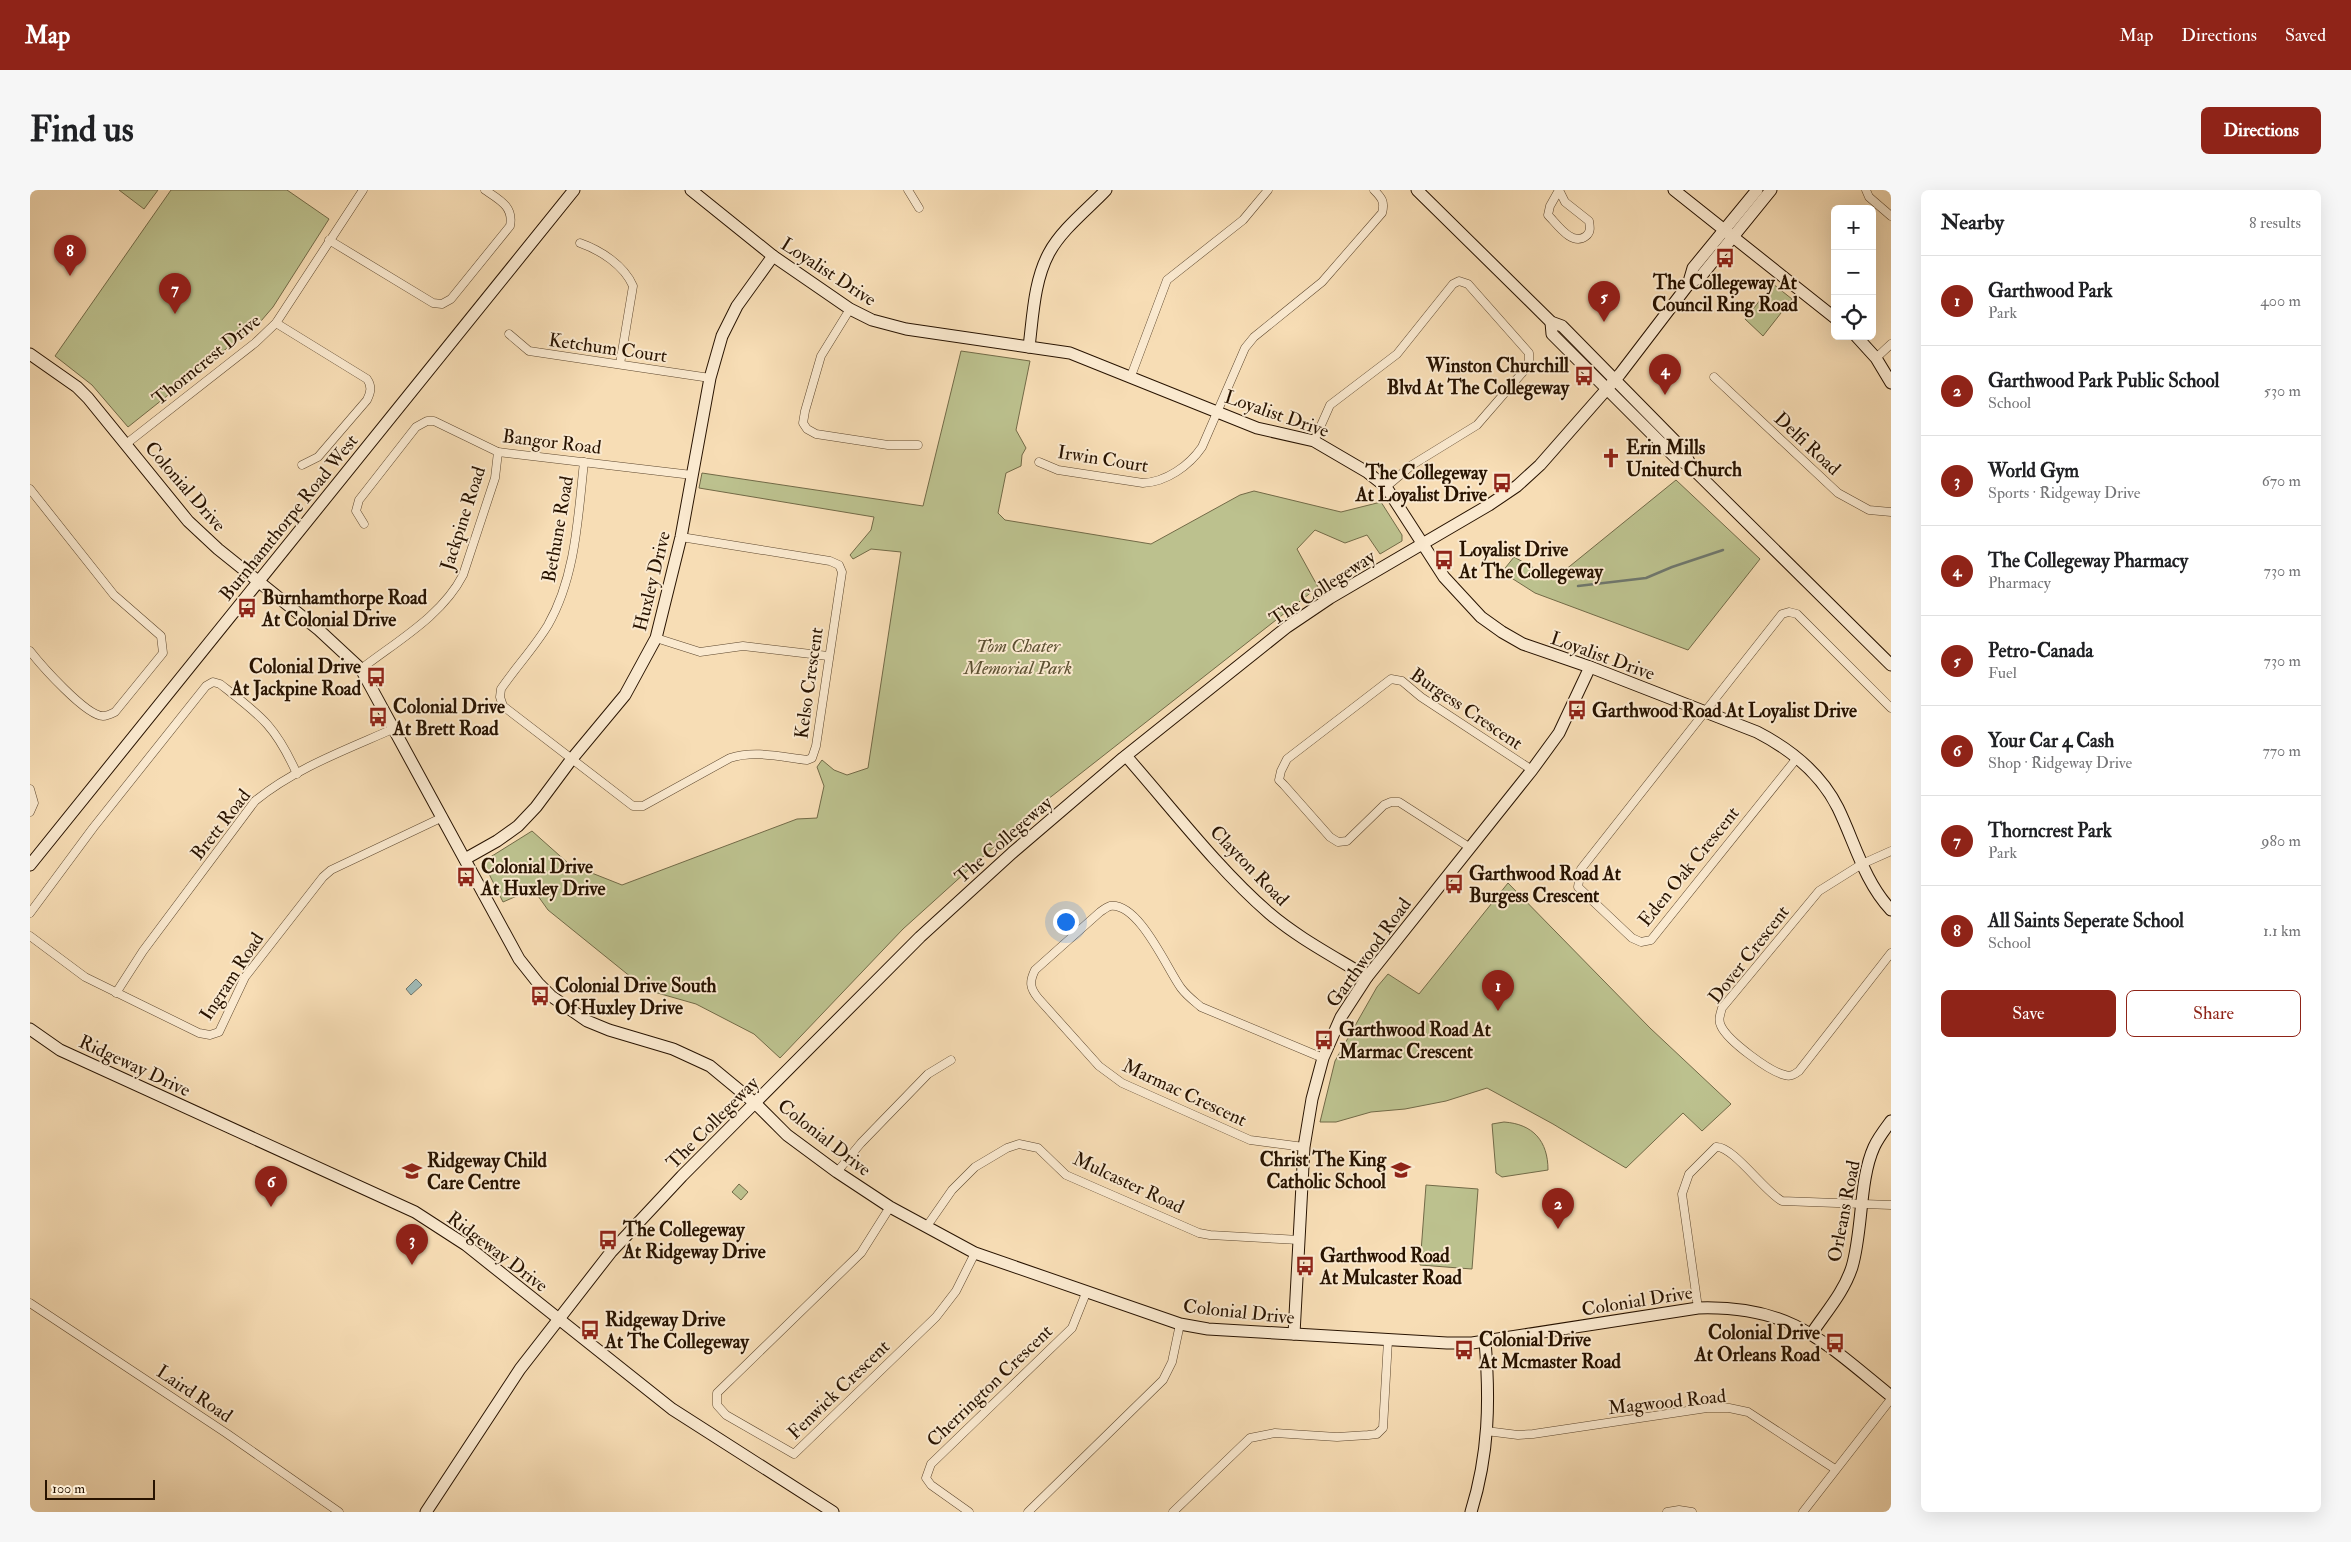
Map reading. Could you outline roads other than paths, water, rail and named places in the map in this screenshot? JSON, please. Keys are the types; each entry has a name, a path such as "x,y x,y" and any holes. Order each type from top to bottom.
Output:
{"street":[{"name":"Thorncrest Drive","path":"126,444 256,343 276,323 363,190"},
{"path":"329,240 433,303 442,304 451,299 510,226 512,216 509,207 485,190"},
{"name":"Burnhamthorpe Road West","path":"30,865 574,190"},
{"name":"Loyalist Drive","path":"691,190 773,256 850,309 872,320 906,329 1076,354 1258,428 1314,441 1366,472 1386,487 1444,577 1480,617 1523,644 1590,667 1757,732 1781,746 1812,770 1838,807 1869,881 1891,910"},
{"path":"908,190 919,208"},
{"path":"1029,347 1037,288 1050,252 1059,238 1106,190"},
{"path":"1131,376 1167,280 1243,220 1268,190"},
{"name":"Irwin Court","path":"1039,462 1058,470 1143,484 1155,482 1170,475 1194,458 1202,447 1244,348 1322,282 1382,213 1384,206 1382,198 1374,190"},
{"path":"1417,190 1551,322 1562,326 1615,379 1683,449 1691,466"},
{"path":"1559,190 1565,202 1589,221 1588,235 1578,240 1572,238 1548,215 1550,206 1559,190"},
{"path":"1674,190 1831,315"},
{"name":"The Collegeway","path":"1729,234 1757,190"},
{"name":"The Collegeway","path":"426,1512 520,1369 612,1252 682,1176 756,1104 920,937 1012,853 1126,756 1287,627 1330,598 1517,486 1540,465 1615,379 1688,286 1693,268 1771,190"},
{"path":"1866,190 1869,197 1891,216"},
{"path":"580,243 598,250 629,276 633,286 620,364"},
{"name":"Huxley Drive","path":"465,859 497,841 518,826 536,807 571,760 625,695 656,638 681,537 710,378 722,336 737,306 773,256"},
{"path":"1314,441 1330,405 1397,354 1453,284 1459,281 1468,284 1529,353 1530,365 1477,425 1412,464 1386,487"},
{"path":"850,309 821,356 803,423 807,429 816,434 888,445 918,445"},
{"path":"1551,322 1552,334 1606,389 1675,457 1691,466 1891,665"},
{"path":"276,323 367,379 371,384 367,400 318,457 302,465"},
{"name":"Ketchum Court","path":"508,334 529,351 710,378"},
{"path":"1860,340 1876,358 1891,383"},
{"path":"1876,358 1891,344"},
{"name":"Colonial Drive","path":"30,354 83,393 188,521 218,549 319,630 361,669 395,728 519,958 538,983 551,996 576,1014 598,1026 698,1059 721,1074 756,1104 787,1135 837,1172 890,1207 975,1253 1180,1324 1208,1329 1447,1343 1485,1341 1698,1308 1731,1307 1753,1310 1798,1325 1812,1333 1891,1396"},
{"name":"Delfi Road","path":"1714,377 1838,493 1869,510 1891,512"},
{"name":"Bangor Road","path":"364,524 356,511 359,500 416,426 427,421 434,421 498,452 692,475"},
{"name":"Jackpine Road","path":"361,669 445,603 456,588 463,575 494,483 498,452"},
{"name":"Bethune Road","path":"571,760 503,706 500,697 501,690 531,652 549,623 563,594 573,552 584,462"},
{"path":"30,489 114,595 161,636 164,645 163,653 114,712 104,716 94,714 48,674 30,651"},
{"name":"Kelso Crescent","path":"571,760 633,806 643,806 730,758 743,754 807,760 812,758 816,746 842,572 839,565 830,561 681,537"},
{"path":"1705,713 1782,614 1789,612 1797,614 1891,708"},
{"path":"656,638 700,652 743,646 828,656"},
{"name":"Garthwood Road","path":"1294,1334 1304,1147 1312,1099 1323,1058 1341,1017 1367,977 1559,734 1590,667"},
{"name":"Burgess Crescent","path":"1469,847 1399,802 1391,802 1384,805 1346,841 1338,842 1330,837 1284,785 1280,780 1281,771 1288,759 1391,679 1402,681 1421,697 1532,770"},
{"path":"30,912 93,828 206,686 213,682 220,684 264,719 284,744 297,774"},
{"name":"Eden Oak Crescent","path":"1705,713 1581,869 1578,887 1632,938 1641,942 1651,940 1658,933 1796,758"},
{"name":"Brett Road","path":"116,993 143,951 256,801 273,787 297,774 395,728"},
{"name":"Clayton Road","path":"1126,756 1251,897 1302,937 1367,977"},
{"path":"30,789 34,803 30,812"},
{"name":"Ingram Road","path":"30,936 85,977 199,1033 210,1035 219,1032 245,977 323,876 331,870 443,817"},
{"path":"1862,864 1891,851"},
{"name":"Dover Crescent","path":"1862,864 1819,891 1722,1008 1719,1016 1720,1025 1746,1051 1769,1069 1787,1076 1794,1074 1799,1071 1891,953"},
{"name":"Marmac Crescent","path":"1304,1147 1250,1140 1122,1083 1099,1066 1038,998 1030,988 1031,979 1035,970 1100,912 1110,906 1120,908 1128,912 1148,932 1181,988 1201,1006 1323,1058"},
{"name":"Ridgeway Drive","path":"30,1029 60,1050 415,1212 466,1245 672,1409 833,1512"},
{"path":"837,1172 861,1143 928,1074 952,1060"},
{"name":"Orleans Road","path":"1812,1333 1840,1293 1851,1269 1863,1205 1867,1168 1874,1146 1891,1121"},
{"name":"Mulcaster Road","path":"927,1226 952,1190 975,1166 1007,1148 1019,1144 1028,1144 1038,1148 1066,1174 1199,1232 1210,1235 1298,1240"},
{"path":"1698,1308 1682,1194 1689,1174 1716,1147 1728,1151 1782,1201 1891,1205"},
{"name":"Fenwick Crescent","path":"890,1207 861,1252 716,1393 717,1405 726,1416 794,1454 936,1317 956,1291 975,1253"},
{"name":"Cherrington Crescent","path":"969,1512 930,1485 926,1478 931,1464 1072,1328 1086,1293"},
{"name":"Laird Road","path":"30,1303 218,1428 339,1512"},
{"path":"1028,1512 1162,1380 1172,1362 1180,1324"},
{"path":"1173,1512 1250,1438 1275,1433 1337,1436 1377,1434 1383,1428 1386,1414 1388,1340"},
{"path":"1471,1512 1482,1472 1486,1431 1489,1393 1485,1341"},
{"path":"1803,1512 1891,1399"},
{"name":"Magwood Road","path":"1486,1431 1518,1435 1532,1434 1707,1408 1729,1408 1748,1412 1835,1469"},
{"path":"1667,1512 1679,1510 1692,1512"}],"water":[{"path":"416,979 422,985 411,995 406,989"}],"waterway":[{"path":"1578,586 1646,578 1723,550"}],"place":[{"name":"The Collegeway At Council Ring Road","path":"1725,258"},
{"name":"All Saints Seperate School","path":"70,276"},
{"name":"Thorncrest Park","path":"175,314"},
{"name":"Petro-Canada","path":"1604,322"},
{"name":"Winston Churchill Blvd At The Collegeway","path":"1584,376"},
{"name":"The Collegeway Pharmacy","path":"1665,395"},
{"name":"Erin Mills United Church","path":"1611,458"},
{"name":"The Collegeway At Loyalist Drive","path":"1502,483"},
{"name":"Loyalist Drive At The Collegeway","path":"1444,560"},
{"name":"Burnhamthorpe Road At Colonial Drive","path":"247,608"},
{"name":"Colonial Drive At Jackpine Road","path":"376,677"},
{"name":"Garthwood Road At Loyalist Drive","path":"1577,710"},
{"name":"Colonial Drive At Brett Road","path":"378,717"},
{"name":"Colonial Drive At Huxley Drive","path":"466,877"},
{"name":"Garthwood Road At Burgess Crescent","path":"1454,884"},
{"name":"Colonial Drive South Of Huxley Drive","path":"540,996"},
{"name":"Garthwood Park","path":"1498,1011"},
{"name":"Garthwood Road At Marmac Crescent","path":"1324,1040"},
{"name":"Christ The King Catholic School","path":"1401,1170"},
{"name":"Ridgeway Child Care Centre","path":"412,1171"},
{"name":"Your Car 4 Cash","path":"271,1207"},
{"name":"Garthwood Park Public School","path":"1558,1229"},
{"name":"The Collegeway At Ridgeway Drive","path":"608,1240"},
{"name":"World Gym","path":"412,1265"},
{"name":"Garthwood Road At Mulcaster Road","path":"1305,1266"},
{"name":"Ridgeway Drive At The Collegeway","path":"590,1330"},
{"name":"Colonial Drive At Orleans Road","path":"1835,1343"},
{"name":"Colonial Drive At Mcmaster Road","path":"1464,1350"}],"park label":[{"name":"Tom Chater Memorial Park","path":"1018,656"}]}
